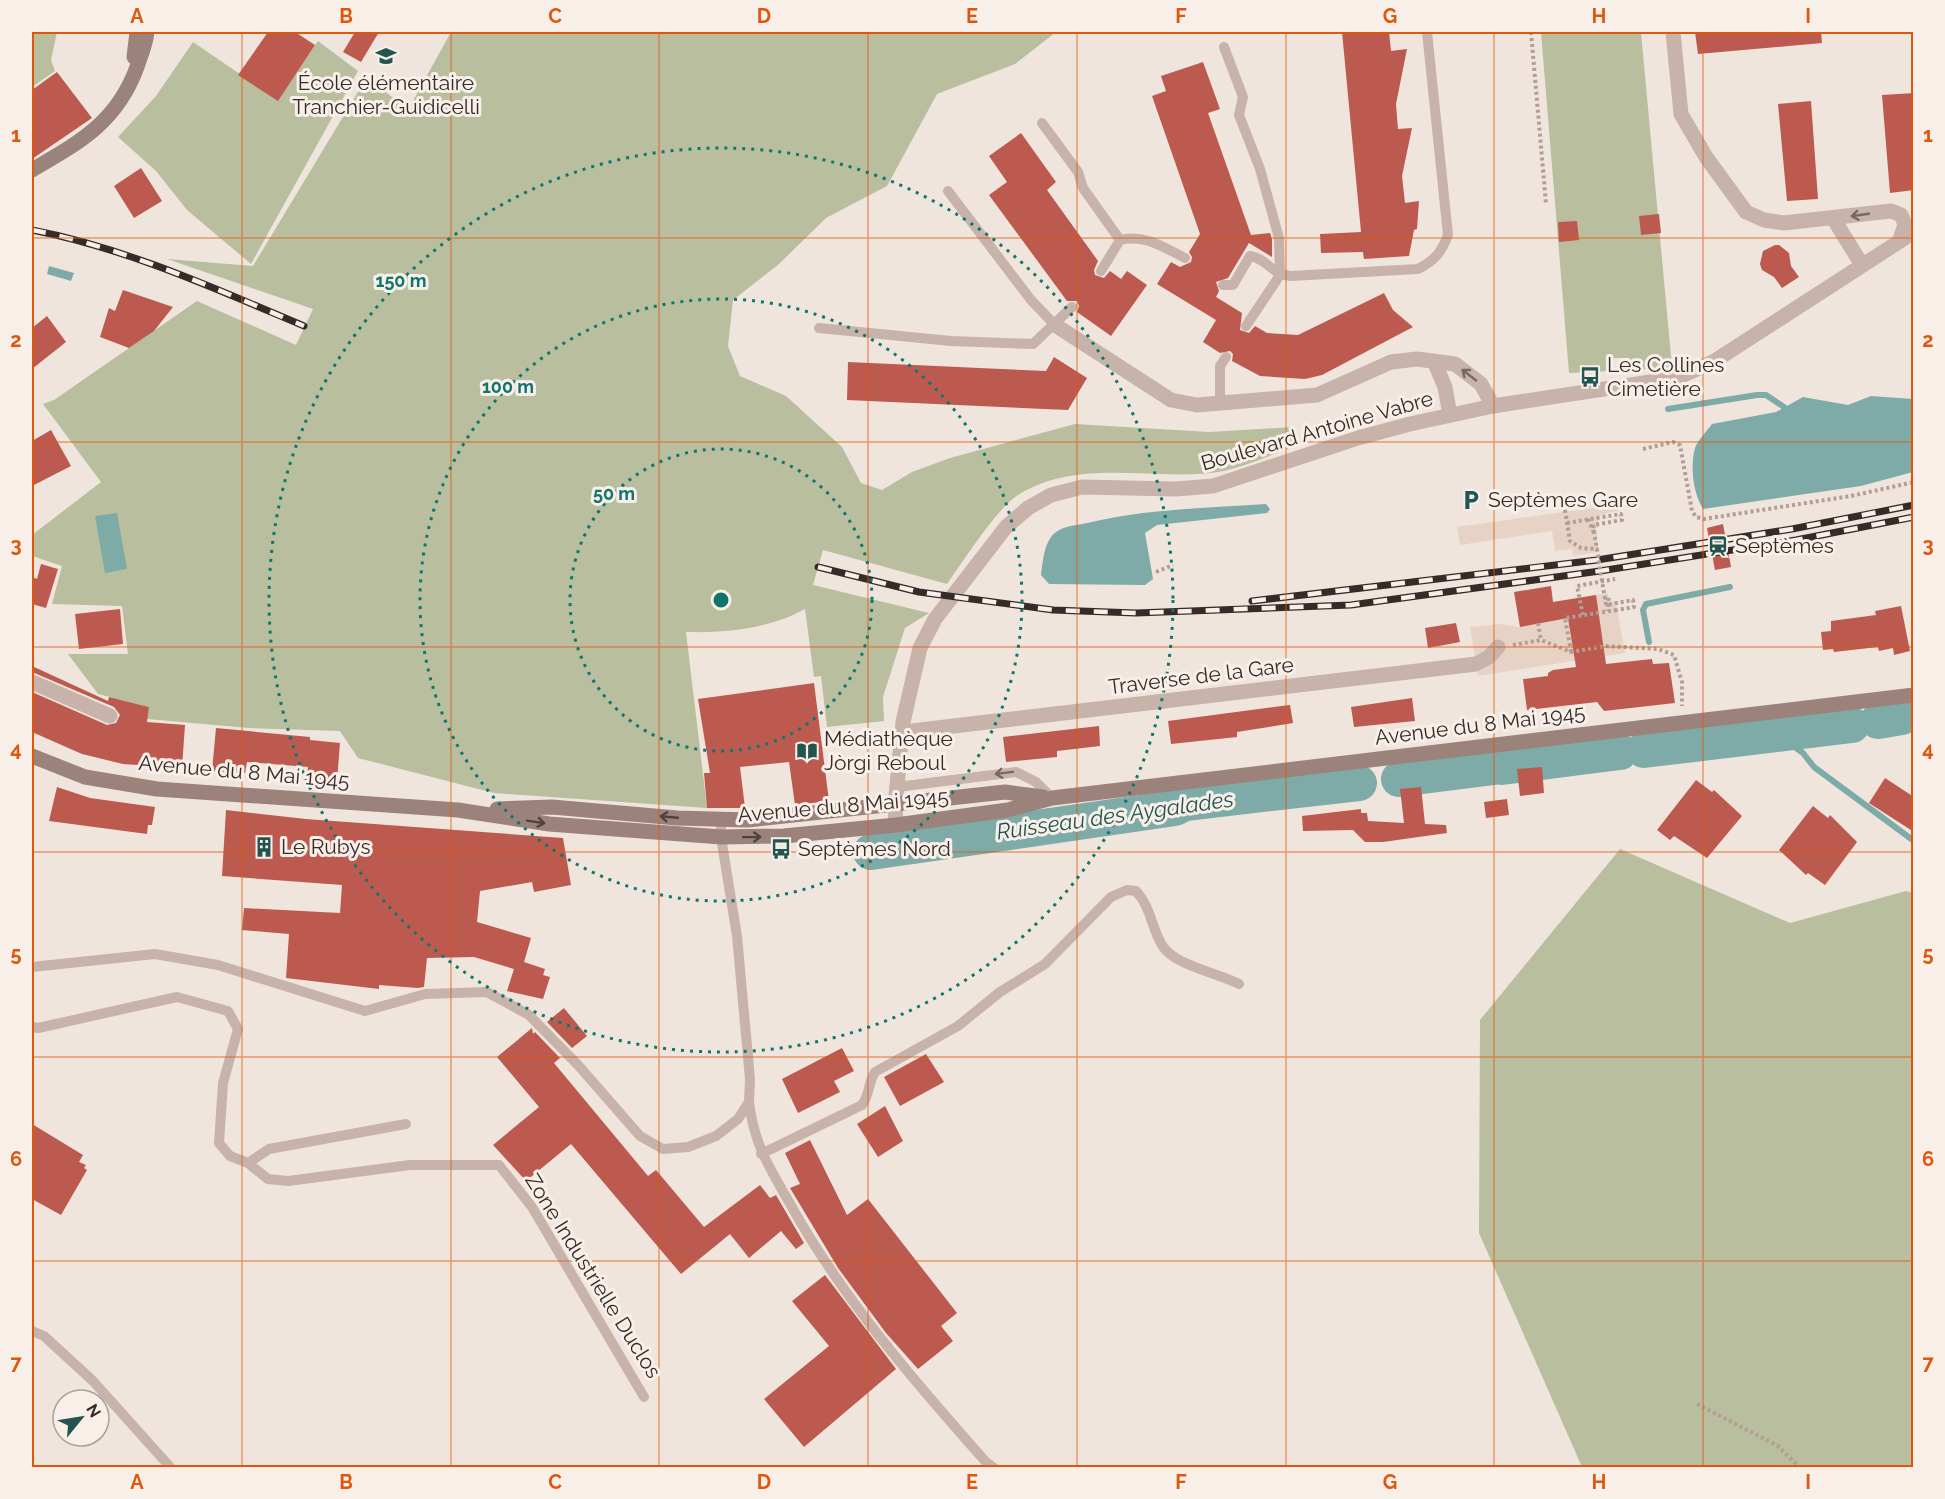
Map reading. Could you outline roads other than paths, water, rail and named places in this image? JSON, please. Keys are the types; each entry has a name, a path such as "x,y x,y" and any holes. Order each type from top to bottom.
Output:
{"main road":[{"path":"32,170 76,144 100,125 119,105 131,81 147,33"},
{"name":"Avenue du 8 Mai 1945","path":"32,756 84,777 157,789 458,810 549,824 721,837 784,836 896,825 1008,810 1053,798 1914,694"},
{"name":"Avenue du 8 Mai 1945","path":"458,810 552,807 721,821 894,806 1005,792 1053,798"}],"street":[{"path":"1673,32 1681,114 1706,157 1746,212 1764,220 1784,223 1891,211 1907,214 1905,224 1907,236"},
{"path":"1833,218 1862,265"},
{"name":"Boulevard Antoine Vabre","path":"896,825 894,806 903,732 920,648 935,619 1006,527 1028,508 1051,495 1082,488 1176,489 1213,486 1358,438 1450,416 1493,406 1676,378 1713,362 1907,236"},
{"path":"1055,325 1171,400 1197,405 1317,396 1391,362 1417,359 1455,364 1481,384 1493,406"},
{"path":"1434,361 1444,387 1450,416"},
{"name":"Traverse de la Gare","path":"903,732 1476,664 1489,657 1498,647"},
{"path":"32,682 110,716"}],"lane":[{"path":"1223,285 1233,285 1250,256 1257,257 1280,275 1418,268 1432,262 1442,252 1448,235 1427,32"},
{"path":"1224,47 1243,98 1239,115 1260,169 1279,238 1280,275 1246,326"},
{"path":"1042,123 1078,172 1083,188 1120,240"},
{"path":"948,191 1031,300 1055,325"},
{"path":"1101,271 1120,240 1133,237 1152,240 1185,258"},
{"path":"819,328 951,341 1033,344 1072,307"},
{"path":"1220,405 1220,366 1226,357"},
{"path":"897,787 1016,772 1036,782 1053,798"},
{"path":"721,821 721,837 737,936 750,1079 749,1102 752,1130 761,1154 814,1248 907,1373 986,1462 994,1467"},
{"path":"761,1154 862,1105 870,1094 870,1080 875,1072 958,1026 1000,992 1045,964 1094,912 1119,892 1136,891 1144,899 1156,932 1169,954 1239,984"},
{"path":"32,967 155,954 218,965 365,1011 425,994 487,992 529,1015 578,1065 640,1136 663,1149 688,1147 716,1136 738,1119 749,1102"},
{"name":"Zone Industrielle Duclos","path":"32,1027 38,1028 177,997 228,1011 238,1029 223,1083 219,1143 230,1156 249,1163 268,1179 288,1181 410,1165 499,1165 532,1206 645,1396"},
{"path":"249,1163 269,1149 406,1124"},
{"path":"32,1331 44,1336 93,1381 171,1467"}],"water":[{"path":"49,266 74,273 71,281 47,274"},
{"path":"1871,396 1913,399 1913,472 1861,486 1703,509 1695,487 1693,455 1698,442 1712,424 1776,412 1803,397 1848,405"},
{"path":"1266,504 1270,509 1267,513 1157,525 1145,533 1153,579 1145,585 1049,584 1041,575 1049,541 1056,532 1067,527 1154,512"},
{"path":"117,513 127,569 105,573 95,516"}],"waterway":[{"path":"1668,409 1757,395 1766,395 1784,407"},
{"path":"1649,642 1643,610 1646,604 1730,587"},
{"name":"Ruisseau des Aygalades","path":"1878,721 1902,717"},
{"name":"Ruisseau des Aygalades","path":"1644,750 1852,725"},
{"path":"1777,734 1803,753 1814,767 1914,841"},
{"name":"Ruisseau des Aygalades","path":"1502,767 1620,752"},
{"name":"Ruisseau des Aygalades","path":"1399,779 1494,767"},
{"name":"Ruisseau des Aygalades","path":"871,852 1175,808 1185,803 1359,783"}],"railway":[{"path":"32,230 102,247 204,284 304,326"},
{"path":"1252,601 1597,560 1792,529 1914,505"},
{"path":"818,567 919,592 1053,610 1136,613 1351,605 1600,571 1796,540 1914,517"}],"place":[{"name":"École élémentaire Tranchier-Guidicelli","path":"386,56"},
{"name":"Les Collines Cimetière","path":"1590,377"},
{"name":"Septèmes Gare","path":"1471,500"},
{"name":"Septèmes","path":"1718,546"},
{"name":"Médiathèque Jòrgi Reboul","path":"807,751"},
{"name":"Le Rubys","path":"264,847"},
{"name":"Septèmes Nord","path":"781,849"}]}
